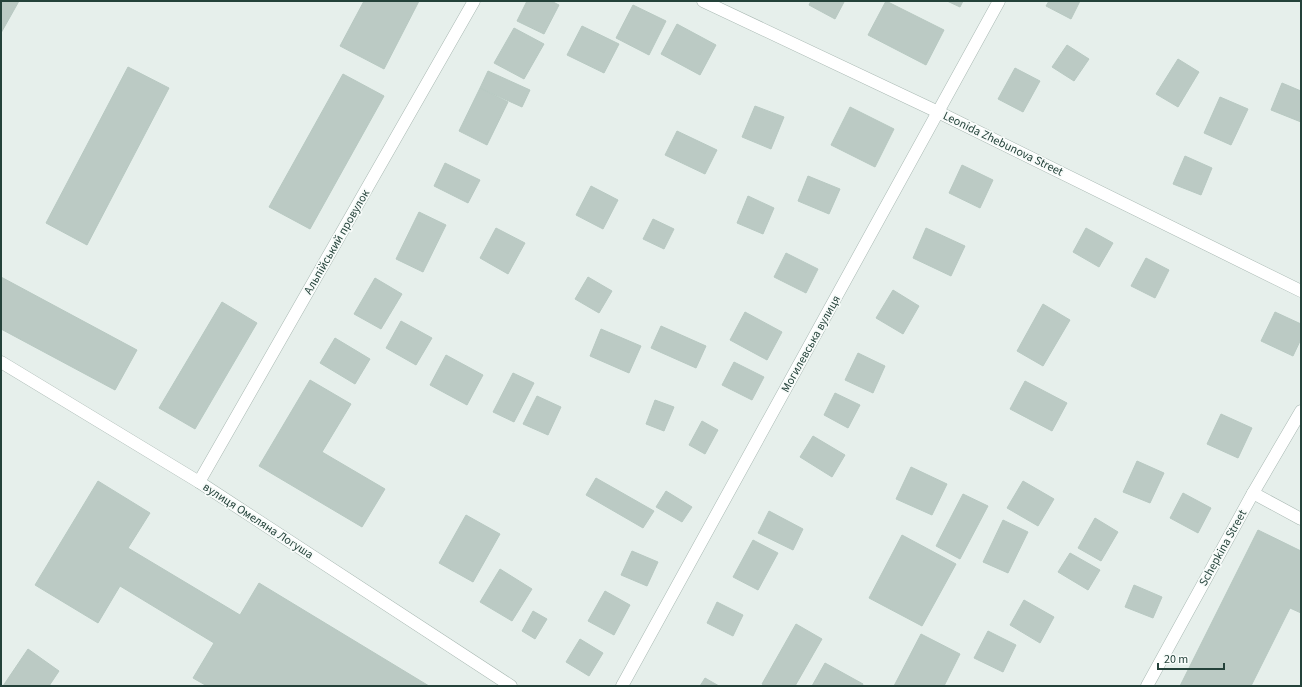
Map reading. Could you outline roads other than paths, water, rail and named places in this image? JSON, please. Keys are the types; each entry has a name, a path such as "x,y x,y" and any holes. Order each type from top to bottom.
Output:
{"street":[{"name":"Альпійський провулок","path":"199,482 474,1"},
{"name":"Leonida Zhebunova Street","path":"703,1 938,112 1301,291"},
{"name":"Могилевська вулиця","path":"622,686 999,1"},
{"name":"вулиця Омеляна Логуша","path":"1,362 199,482 511,686"},
{"name":"Schepkina Street","path":"1147,686 1253,493 1301,411"},
{"path":"1253,493 1301,519"}]}
